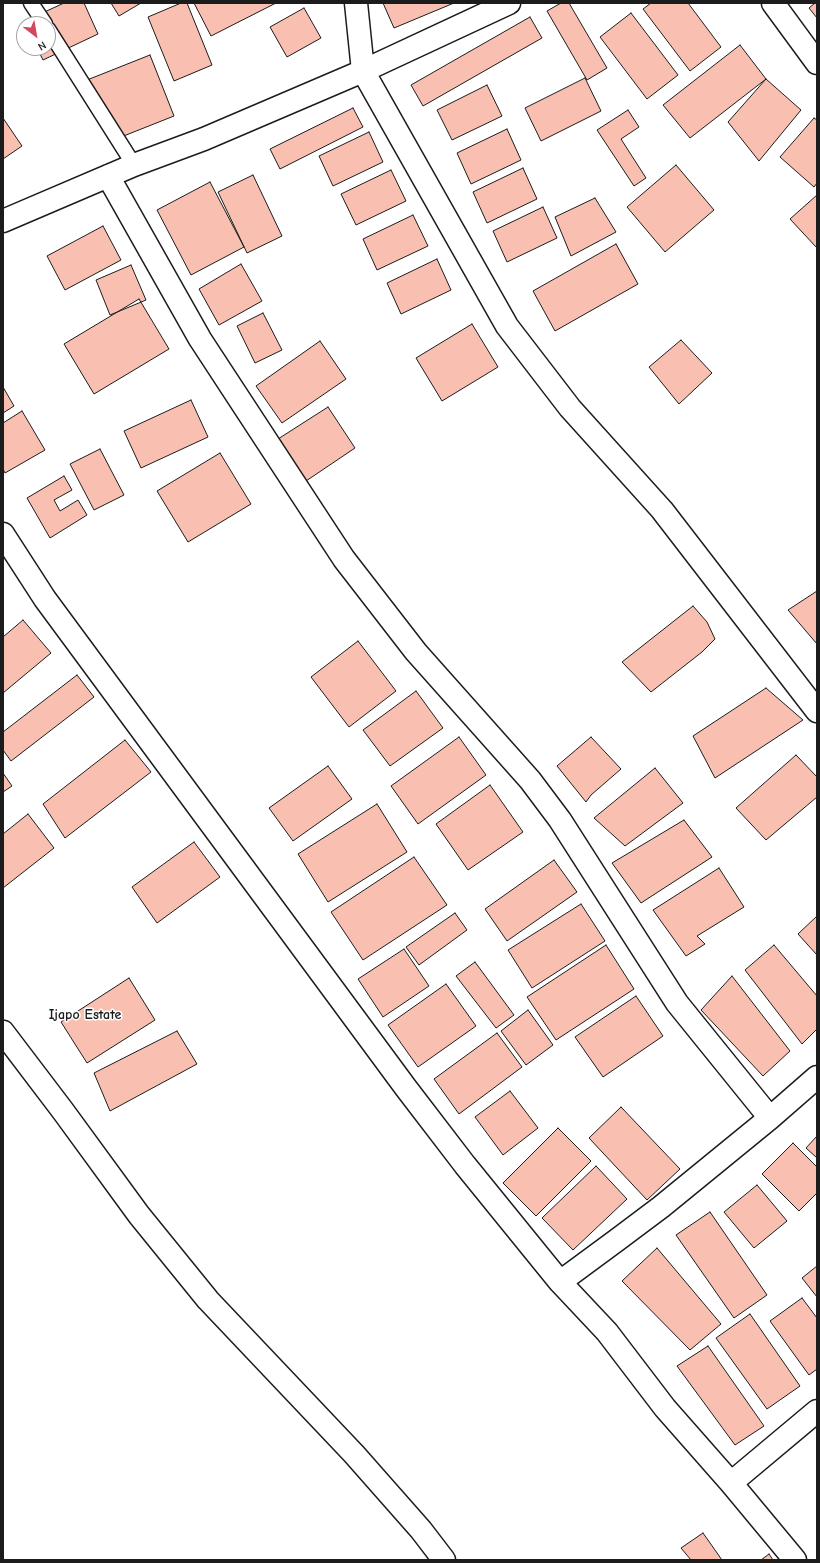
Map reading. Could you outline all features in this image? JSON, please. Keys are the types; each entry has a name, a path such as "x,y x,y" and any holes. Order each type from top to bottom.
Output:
{"street":[{"path":"356,3 363,71 508,326 570,408 662,510 817,711"},
{"path":"3,221 134,165 204,139 363,71 509,3"},
{"path":"773,3 817,63"},
{"path":"108,176 200,339 344,559 416,652 530,780 560,820 677,1004 770,1118"},
{"path":"3,534 45,599 401,1082 464,1165 560,1282 607,1332 665,1408 731,1483 795,1560"},
{"path":"3,1032 139,1215 208,1300 354,1454 421,1530 444,1560"},
{"path":"560,1282 655,1211 817,1078"},
{"path":"731,1483 817,1411"}],"lane":[{"path":"31,3 40,16"},
{"path":"56,42 134,165"}],"building":[{"path":"64,3 84,3 98,34 56,54 56,16 36,16"},
{"path":"111,3 141,3 119,16"},
{"path":"181,3 187,3 212,65 174,81 148,17"},
{"path":"194,3 276,3 211,36"},
{"path":"383,3 454,3 394,28"},
{"path":"561,3 569,3 607,68 587,80 547,11"},
{"path":"651,3 688,3 721,47 690,71 643,9"},
{"path":"817,3 817,18 809,8"},
{"path":"304,8 321,38 287,57 270,27"},
{"path":"631,13 678,75 647,99 600,37"},
{"path":"530,17 542,38 423,106 411,85"},
{"path":"740,45 766,79 690,138 663,105"},
{"path":"150,55 174,116 111,141 87,80"},
{"path":"41,56 51,56 43,60"},
{"path":"585,78 601,111 541,141 525,108"},
{"path":"766,79 801,110 759,161 728,122"},
{"path":"487,85 502,116 452,140 437,110"},
{"path":"353,108 363,127 280,169 270,149"},
{"path":"628,110 639,127 621,139 646,178 634,186 597,130"},
{"path":"3,118 22,146 3,159"},
{"path":"814,118 817,120 817,183 814,187 780,157"},
{"path":"507,129 521,160 471,184 457,153"},
{"path":"369,132 383,162 333,186 319,156"},
{"path":"676,165 714,210 665,252 627,207"},
{"path":"523,168 537,199 487,223 473,192"},
{"path":"391,170 406,201 356,225 341,194"},
{"path":"253,175 282,236 247,253 218,192"},
{"path":"210,182 244,247 191,275 157,210"},
{"path":"817,195 817,248 790,219"},
{"path":"595,198 616,232 571,256 555,217"},
{"path":"543,207 557,238 507,262 493,231"},
{"path":"413,215 428,246 377,270 363,239"},
{"path":"103,226 121,260 65,290 47,256"},
{"path":"616,244 638,284 555,331 533,291"},
{"path":"437,259 451,290 401,314 387,283"},
{"path":"241,264 262,301 219,325 199,289"},
{"path":"131,265 146,300 110,315 96,280"},
{"path":"139,299 169,349 94,394 64,344"},
{"path":"263,313 282,350 255,363 237,326"},
{"path":"472,324 498,367 442,401 416,358"},
{"path":"681,340 712,373 679,404 649,367"},
{"path":"320,341 346,379 282,423 256,386"},
{"path":"3,387 14,406 3,413"},
{"path":"191,400 208,437 141,468 124,431"},
{"path":"328,407 355,448 306,481 278,439"},
{"path":"22,411 45,450 5,473 3,469 3,423"},
{"path":"100,449 124,495 94,510 70,464"},
{"path":"220,453 251,504 188,542 157,491"},
{"path":"64,476 72,490 54,500 60,511 78,500 87,515 50,538 27,498"},
{"path":"817,591 817,644 788,610"},
{"path":"693,606 707,622 715,639 702,652 651,692 622,662"},
{"path":"23,620 51,653 3,693 3,637"},
{"path":"358,641 396,691 349,727 311,677"},
{"path":"77,675 94,697 11,761 3,750 3,732"},
{"path":"766,688 803,720 715,778 693,736"},
{"path":"416,691 443,728 390,766 363,730"},
{"path":"459,737 486,775 418,824 391,786"},
{"path":"591,737 621,769 591,795 586,802 557,766"},
{"path":"125,740 151,772 65,838 43,804"},
{"path":"796,755 817,777 817,797 766,840 736,808"},
{"path":"328,766 352,799 293,841 269,808"},
{"path":"655,768 683,803 625,846 594,818"},
{"path":"3,773 12,786 3,792"},
{"path":"490,785 523,832 468,870 436,824"},
{"path":"377,804 407,852 328,902 298,854"},
{"path":"28,814 54,848 3,888 3,834"},
{"path":"684,820 712,857 641,903 612,863"},
{"path":"194,842 220,877 157,923 132,887"},
{"path":"414,857 447,905 363,960 331,912"},
{"path":"554,860 577,892 507,941 485,909"},
{"path":"719,868 744,907 697,936 705,944 686,956 653,910"},
{"path":"581,904 605,941 532,988 508,950"},
{"path":"455,913 467,930 419,965 406,947"},
{"path":"817,916 817,955 798,934"},
{"path":"606,945 634,989 556,1040 527,997"},
{"path":"774,945 817,996 817,1029 802,1044 745,970"},
{"path":"404,949 429,986 383,1017 358,979"},
{"path":"475,962 514,1015 496,1028 456,976"},
{"path":"732,976 790,1051 763,1076 701,1010"},
{"path":"129,978 155,1020 87,1063 61,1022"},
{"path":"446,984 476,1026 418,1067 388,1025"},
{"path":"636,996 663,1036 603,1077 575,1037"},
{"path":"528,1010 553,1045 526,1065 501,1031"},
{"path":"177,1031 197,1064 110,1111 94,1073"},
{"path":"497,1033 522,1067 459,1114 434,1079"},
{"path":"510,1091 538,1128 503,1155 475,1117"},
{"path":"621,1107 680,1169 647,1200 589,1138"},
{"path":"558,1128 591,1161 536,1216 503,1183"},
{"path":"817,1136 817,1158 806,1148"},
{"path":"793,1143 817,1167 817,1193 799,1211 762,1174"},
{"path":"596,1166 627,1199 573,1250 542,1218"},
{"path":"757,1185 787,1221 754,1248 724,1212"},
{"path":"710,1212 767,1295 734,1318 676,1235"},
{"path":"657,1248 721,1324 690,1350 622,1281"},
{"path":"817,1266 817,1297 802,1278"},
{"path":"802,1298 817,1318 817,1369 809,1375 770,1321"},
{"path":"750,1314 800,1386 767,1409 716,1338"},
{"path":"708,1346 764,1426 735,1445 677,1366"},
{"path":"703,1533 722,1560 691,1560 681,1548"},
{"path":"769,1554 773,1560 761,1560"}],"district":[{"name":"Ijapo Estate","path":"85,1015"}]}
